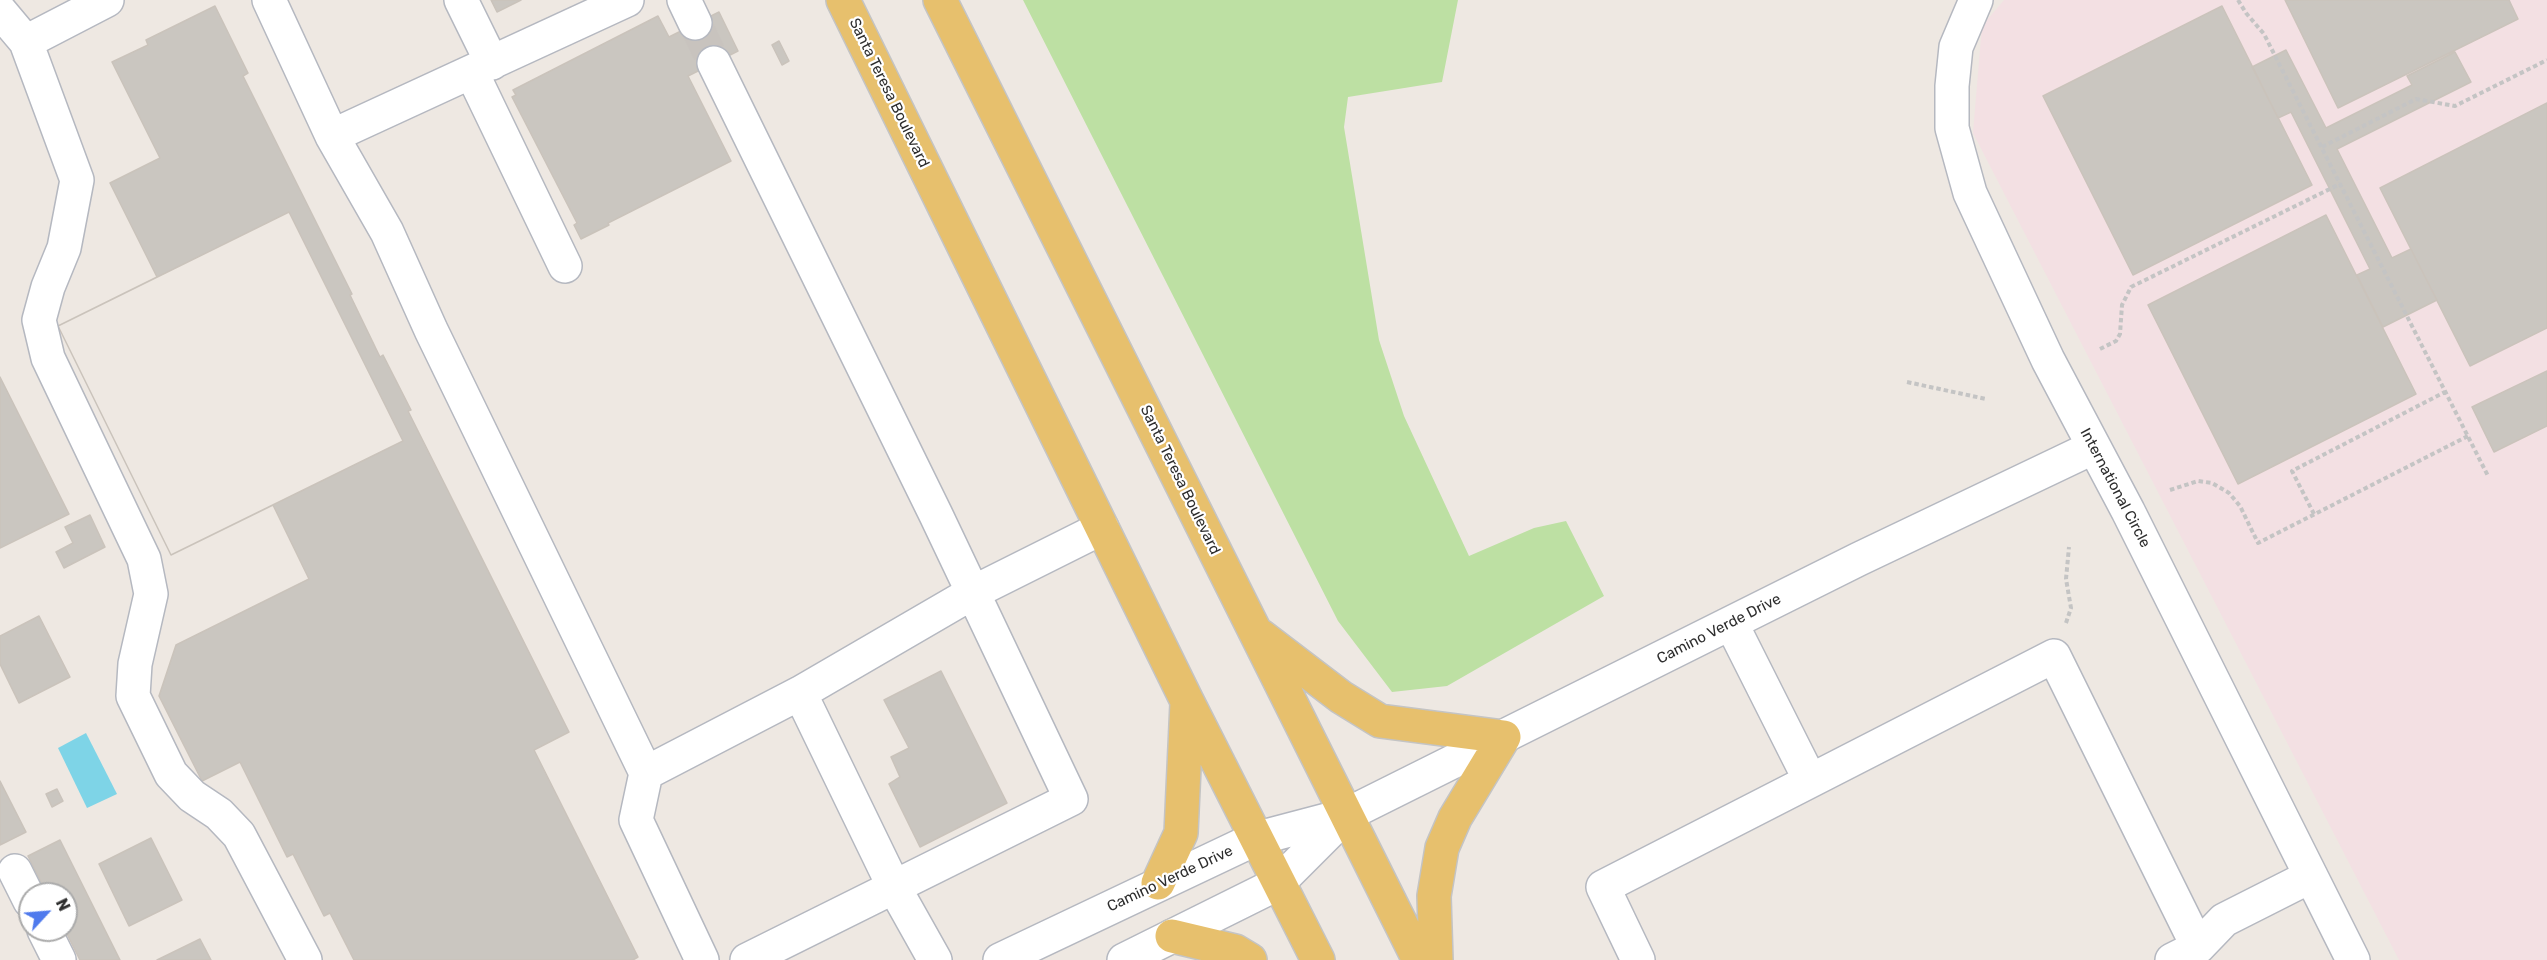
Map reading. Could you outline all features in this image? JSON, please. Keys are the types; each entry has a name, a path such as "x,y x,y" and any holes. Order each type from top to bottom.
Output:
{"main road":[{"name":"Santa Teresa Boulevard","path":"843,0 1277,884 1318,960"},
{"name":"Santa Teresa Boulevard","path":"940,0 1419,960"},
{"path":"1256,632 1341,697 1380,721 1504,737 1455,818 1442,848 1434,896 1436,960"},
{"path":"1158,883 1181,833 1187,701"},
{"path":"1172,936 1236,951 1250,960"}],"street":[{"path":"26,42 107,0"},
{"path":"269,0 332,136 387,232 466,403 646,773 636,820 702,960"},
{"path":"461,0 482,68 565,266"},
{"path":"332,136 627,0"},
{"name":"International Circle","path":"1976,0 1956,47 1952,128 1970,193 1992,244 2353,960"},
{"path":"0,11 26,42 77,180 64,248 48,287 39,320 48,358 144,559 152,594 135,664 133,696 171,774 192,796 219,814 239,835 305,960"},
{"path":"714,63 936,515 1071,799 747,960"},
{"name":"Camino Verde Drive","path":"1000,960 1158,883 1255,839 1346,815 1731,623 2094,447"},
{"path":"646,773 800,693 972,593 1102,528"},
{"path":"1731,623 1810,780"},
{"path":"1638,960 1603,887 2054,656 2185,954 2224,920 2311,876"},
{"path":"800,693 894,887 935,960"},
{"name":"Camino Verde Drive","path":"1124,960 1277,884 1346,815"},
{"path":"15,871 20,882"},
{"path":"50,942 59,960"}],"path":[{"path":"2238,0 2246,14 2264,34 2488,476"},
{"path":"2322,147 2416,99 2456,106 2547,60"},
{"path":"2100,349 2116,340 2121,334 2122,305 2131,287 2340,184"},
{"path":"1907,382 1986,399"},
{"path":"2314,514 2292,471 2445,392"},
{"path":"2170,490 2198,481 2212,483 2229,493 2240,507 2258,543 2468,436"},
{"path":"2054,656 2071,608 2066,579 2069,548"}],"shaded area":[{"path":"2004,0 2547,0 2547,960 2399,960 1973,133 1982,26"}],"green space":[{"path":"1023,0 1458,0 1442,82 1348,97 1344,127 1379,340 1404,416 1469,556 1534,528 1566,521 1604,596 1447,686 1392,692 1338,621"}],"water":[{"path":"86,733 117,794 87,808 58,748"}],"building":[{"path":"491,0 521,0 497,12"},
{"path":"2285,0 2509,0 2518,19 2338,108"},
{"path":"215,6 248,73 243,76 352,294 350,295 380,357 383,355 411,410 408,411 569,732 534,750 638,957 633,960 354,960 330,913 324,916 293,854 287,857 240,762 202,781 159,696 176,645 309,579 273,505 171,555 58,326 157,277 110,183 160,158 112,62 148,45 146,40"},
{"path":"2222,6 2312,185 2133,275 2043,96"},
{"path":"719,12 738,51 688,76 731,161 581,239 574,225 577,223 512,97 516,95 513,90 658,16 669,37"},
{"path":"779,41 789,61 782,65 772,45"},
{"path":"2286,50 2326,128 2412,85 2407,76 2455,52 2471,82 2337,149 2392,258 2411,249 2437,300 2383,327 2357,275 2370,269 2291,112 2278,118 2252,67"},
{"path":"2547,103 2547,328 2470,366 2380,188"},
{"path":"289,212 403,441 171,555 58,326"},
{"path":"2326,215 2416,394 2238,484 2148,305"},
{"path":"2547,371 2547,426 2494,452 2472,407"},
{"path":"0,377 69,514 0,548"},
{"path":"90,515 105,547 64,568 56,552 73,543 65,527"},
{"path":"39,616 70,677 19,703 0,664 0,636"},
{"path":"941,671 1007,803 920,847 889,784 900,777 891,757 909,748 884,700"},
{"path":"0,781 26,832 0,845"},
{"path":"57,789 63,801 52,807 46,794"},
{"path":"151,838 182,900 129,926 99,864"},
{"path":"60,840 120,960 80,960 71,942 78,942 78,882 41,882 28,856"},
{"path":"200,939 211,960 157,960"}],"tunnel":[{"path":"695,23 714,63"}]}
